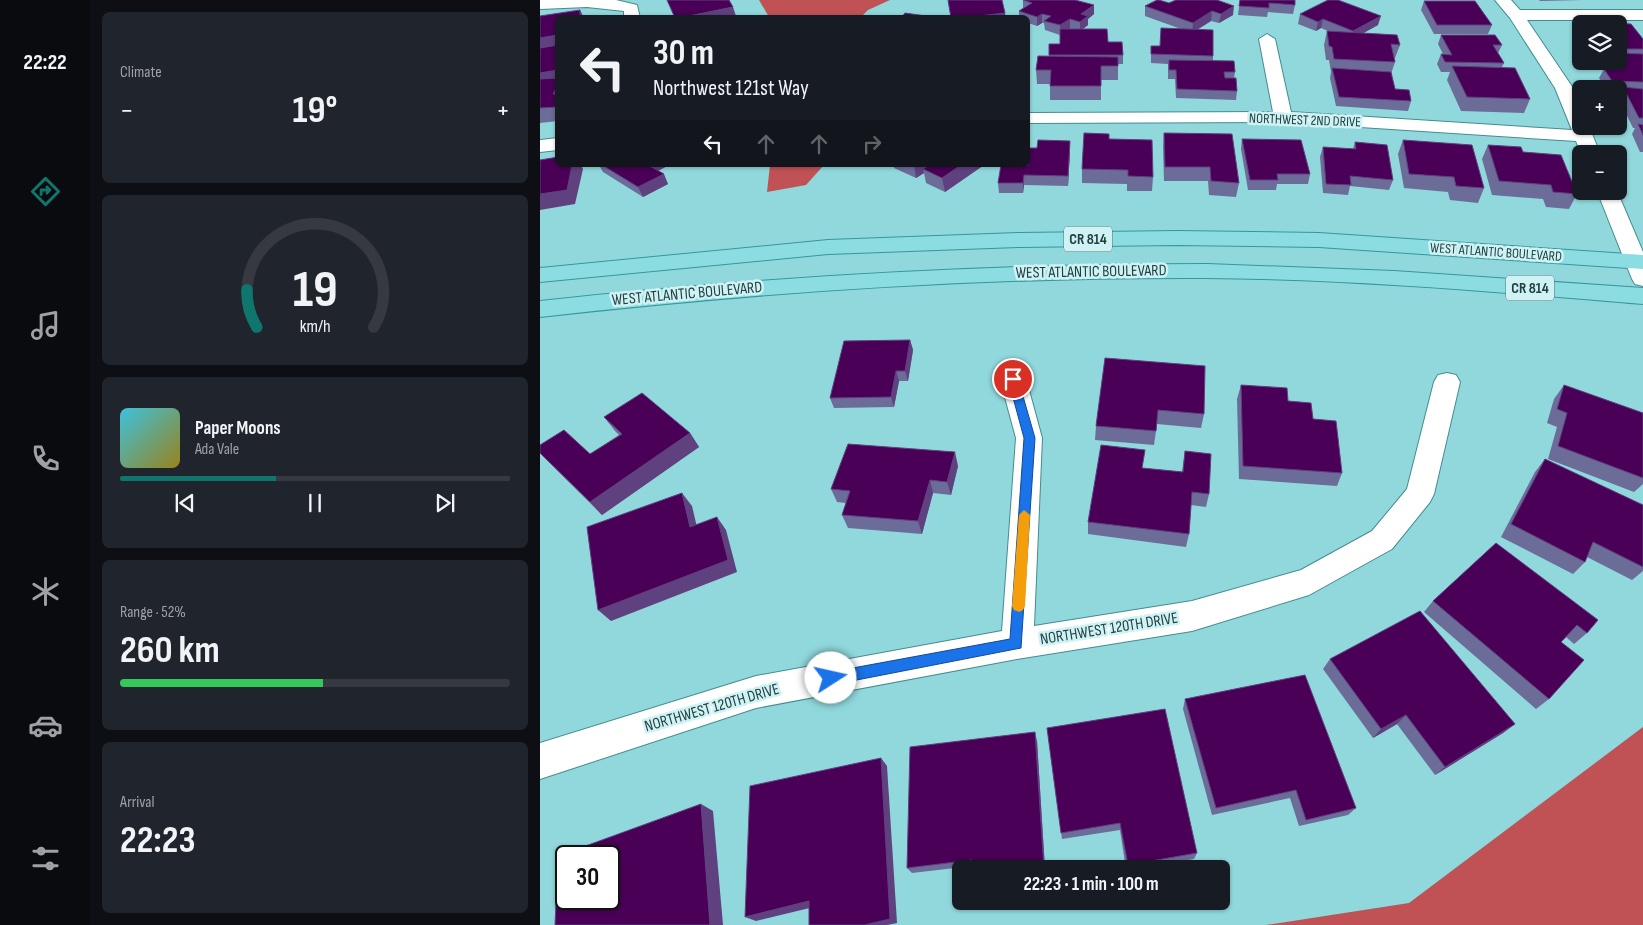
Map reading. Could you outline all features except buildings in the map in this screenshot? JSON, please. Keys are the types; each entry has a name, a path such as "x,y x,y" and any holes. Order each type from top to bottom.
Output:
{"main road":[{"name":"WEST ATLANTIC BOULEVARD","path":"540,275 828,247 1019,240 1167,238 1319,240 1641,267"},
{"name":"WEST ATLANTIC BOULEVARD","path":"540,309 862,279 1146,270 1287,273 1417,279 1643,296"}],"street":[{"path":"1503,0 1516,15 1564,88 1586,145"},
{"path":"540,4 596,1 620,2 632,8 632,15"},
{"path":"1516,15 1643,15"},
{"path":"1267,39 1283,118"},
{"name":"NORTHWEST 2ND DRIVE","path":"1030,118 1283,118 1583,136"},
{"path":"540,146 555,144"},
{"path":"1611,200 1641,267"},
{"path":"1013,379 1029,438 1016,644"},
{"name":"NORTHWEST 120TH DRIVE","path":"540,761 756,692 1016,644 1192,616 1309,581 1382,540 1420,494 1447,382"}],"shaded area":[{"path":"759,0 890,0 868,10 863,15 768,15"},
{"path":"770,167 822,167 806,185 767,192"},
{"path":"1643,727 1643,925 1266,925 1409,903"}],"slow traffic":[{"path":"1019,606 1024,515"}],"route":[{"path":"831,678 1016,644 1029,438 1013,379"}]}
